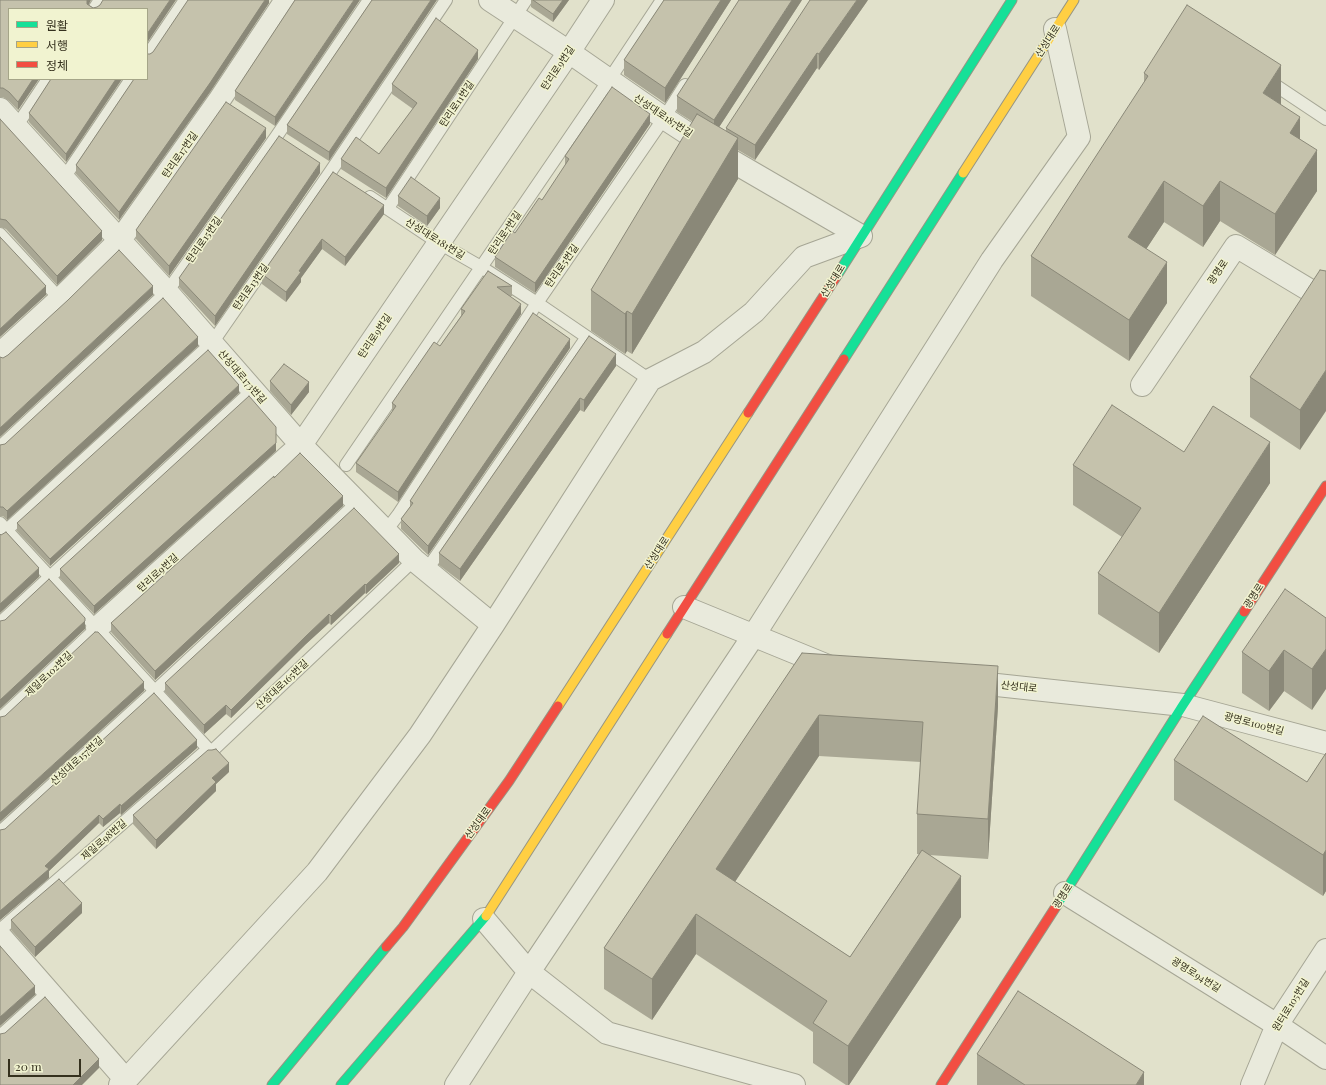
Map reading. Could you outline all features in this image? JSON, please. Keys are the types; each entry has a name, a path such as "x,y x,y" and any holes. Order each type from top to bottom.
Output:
{"main road":[{"name":"산성대로","path":"272,1085 403,926 509,781 794,342 1012,0"},
{"name":"산성대로","path":"341,1085 484,919 1074,0"},
{"name":"광명로","path":"941,1085 1065,893 1183,705 1326,486"}],"street":[{"name":"산성대로187번길","path":"490,0 521,8 569,52 664,118 715,147 861,236"},
{"name":"탄리로9번길","path":"97,628 301,444 603,0"},
{"name":"탄리로17번길","path":"0,353 60,299 120,240 226,103 284,1"},
{"path":"456,1085 529,972 754,635 992,260 1079,137 1055,29"},
{"name":"산성대로173번길","path":"0,109 167,292 301,444 357,503 420,566 493,625"},
{"path":"0,936 49,992 123,1082 317,872 420,735 493,625 650,380 704,352 754,312 804,257 861,236"},
{"name":"광명로","path":"1142,385 1236,246 1326,300"},
{"path":"684,607 828,666 851,668"},
{"name":"산성대로","path":"953,680 1183,705"},
{"name":"광명로100번길","path":"1183,705 1326,743"},
{"name":"광명로94번길","path":"1065,893 1277,1025 1326,1058"},
{"path":"484,919 529,972 607,1033 794,1085"},
{"name":"원터로105번길","path":"1252,1085 1277,1025 1326,950"}],"lane":[{"path":"148,55 185,0"},
{"name":"탄리로15번길","path":"0,447 167,292 276,137 369,0"},
{"name":"탄리로13번길","path":"2,530 212,343 331,171 446,0"},
{"name":"탄리로7번길","path":"346,465 662,0"},
{"name":"탄리로11번길","path":"388,208 521,8"},
{"name":"탄리로5번길","path":"385,532 398,515 537,303 694,72"},
{"path":"1262,77 1326,119"},
{"path":"16,127 47,80"},
{"path":"64,178 130,80"},
{"path":"264,128 288,144"},
{"path":"319,164 343,180"},
{"name":"산성대로181번길","path":"363,192 438,243 481,267 537,303 650,380"},
{"path":"0,234 60,299"},
{"path":"420,566 587,337"},
{"path":"0,623 253,390"},
{"path":"155,691 357,503"},
{"path":"2,530 50,577 208,749"},
{"name":"산성대로165번길","path":"208,749 211,752 420,566"},
{"name":"제일로102번길","path":"0,719 97,628"},
{"name":"산성대로157번길","path":"0,832 155,691"},
{"name":"제일로98번길","path":"0,930 208,749"},
{"path":"0,1036 49,992"}],"building":[{"path":"0,0 87,0 87,4 93,8 8,8 8,80 32,80 18,102 9,92 3,88 0,88"},
{"path":"103,0 170,0 148,33 148,8 93,8 100,5"},
{"path":"188,0 265,0 210,83 119,212 76,165 133,80 148,80 148,54 153,52"},
{"path":"295,0 354,0 275,117 235,91"},
{"path":"372,0 431,0 329,152 287,125"},
{"path":"533,0 563,0 553,14"},
{"path":"664,0 721,0 665,88 624,60"},
{"path":"739,0 792,0 714,120 677,96"},
{"path":"810,0 857,0 819,54 817,53 755,145 726,128"},
{"path":"1187,5 1281,65 1263,93 1300,117 1290,133 1317,150 1275,214 1220,181 1203,206 1164,181 1128,237 1167,262 1129,320 1031,256 1148,76 1144,73"},
{"path":"436,18 478,50 386,188 341,159 356,137 379,154 417,103 392,84"},
{"path":"50,80 115,80 66,154 29,113"},
{"path":"612,87 650,114 535,283 495,257 512,231 515,233 539,198 542,200 569,159 565,156"},
{"path":"226,102 266,128 169,266 136,230"},
{"path":"697,114 738,138 632,314 627,311 625,314 591,290"},
{"path":"0,119 102,231 57,276 6,220 0,219"},
{"path":"279,136 320,163 215,316 179,278"},
{"path":"333,172 384,205 345,257 322,239 286,292 262,274"},
{"path":"411,177 440,198 427,216 398,196"},
{"path":"0,237 46,286 0,329"},
{"path":"119,250 153,286 0,428 0,357 3,358 8,355 68,300"},
{"path":"1320,270 1326,271 1326,370 1300,410 1250,377"},
{"path":"488,271 512,286 497,287 521,304 398,492 356,463 396,406 392,403 434,342 440,346 465,311 461,309"},
{"path":"163,298 198,337 7,511 3,507 0,507 0,445 5,444"},
{"path":"533,313 570,339 428,546 401,519 413,503 410,501"},
{"path":"589,336 616,354 584,400 580,398 460,569 439,553"},
{"path":"208,350 239,385 50,559 17,523"},
{"path":"284,364 309,382 291,405 270,381"},
{"path":"249,396 276,427 276,443 94,606 60,569"},
{"path":"1112,405 1184,452 1213,406 1270,442 1159,613 1098,573 1141,508 1073,465"},
{"path":"300,453 343,496 155,671 111,623"},
{"path":"354,508 399,554 331,616 329,614 231,710 226,705 204,725 165,683"},
{"path":"6,532 39,568 0,604 0,534 1,535"},
{"path":"49,579 85,618 85,621 0,700 0,621 5,620"},
{"path":"1285,589 1326,618 1326,649 1312,669 1284,650 1269,671 1242,652"},
{"path":"95,632 98,632 144,682 0,813 0,717 5,716"},
{"path":"802,653 998,666 988,819 917,814 923,722 819,715 716,869 850,957 922,850 961,876 848,1046 813,1023 827,1001 696,914 652,979 604,948"},
{"path":"154,693 197,740 121,806 120,804 103,819 99,815 45,866 49,869 0,911 0,830 5,829"},
{"path":"1203,716 1307,782 1326,753 1326,850 1323,855 1174,760"},
{"path":"216,749 229,763 212,778 216,782 156,840 133,815 208,750"},
{"path":"59,879 82,903 35,947 11,920"},
{"path":"0,946 35,986 0,1017"},
{"path":"1018,991 1144,1072 1136,1085 1025,1085 977,1054"},
{"path":"45,997 99,1059 73,1085 0,1085 0,1034 5,1033"}],"traffic: fast":[{"path":"836,277 1012,0"},
{"path":"844,359 963,173"},
{"path":"1057,905 1183,705 1244,612"},
{"path":"341,1085 486,916"},
{"path":"272,1085 386,947"}],"traffic: slow":[{"path":"963,173 1074,0"},
{"path":"558,706 748,413"},
{"path":"486,916 667,634"}],"traffic: jam":[{"path":"748,413 836,277"},
{"path":"667,634 844,359"},
{"path":"1244,612 1326,486"},
{"path":"386,947 403,927 509,781 558,706"},
{"path":"941,1085 1057,905"}]}
